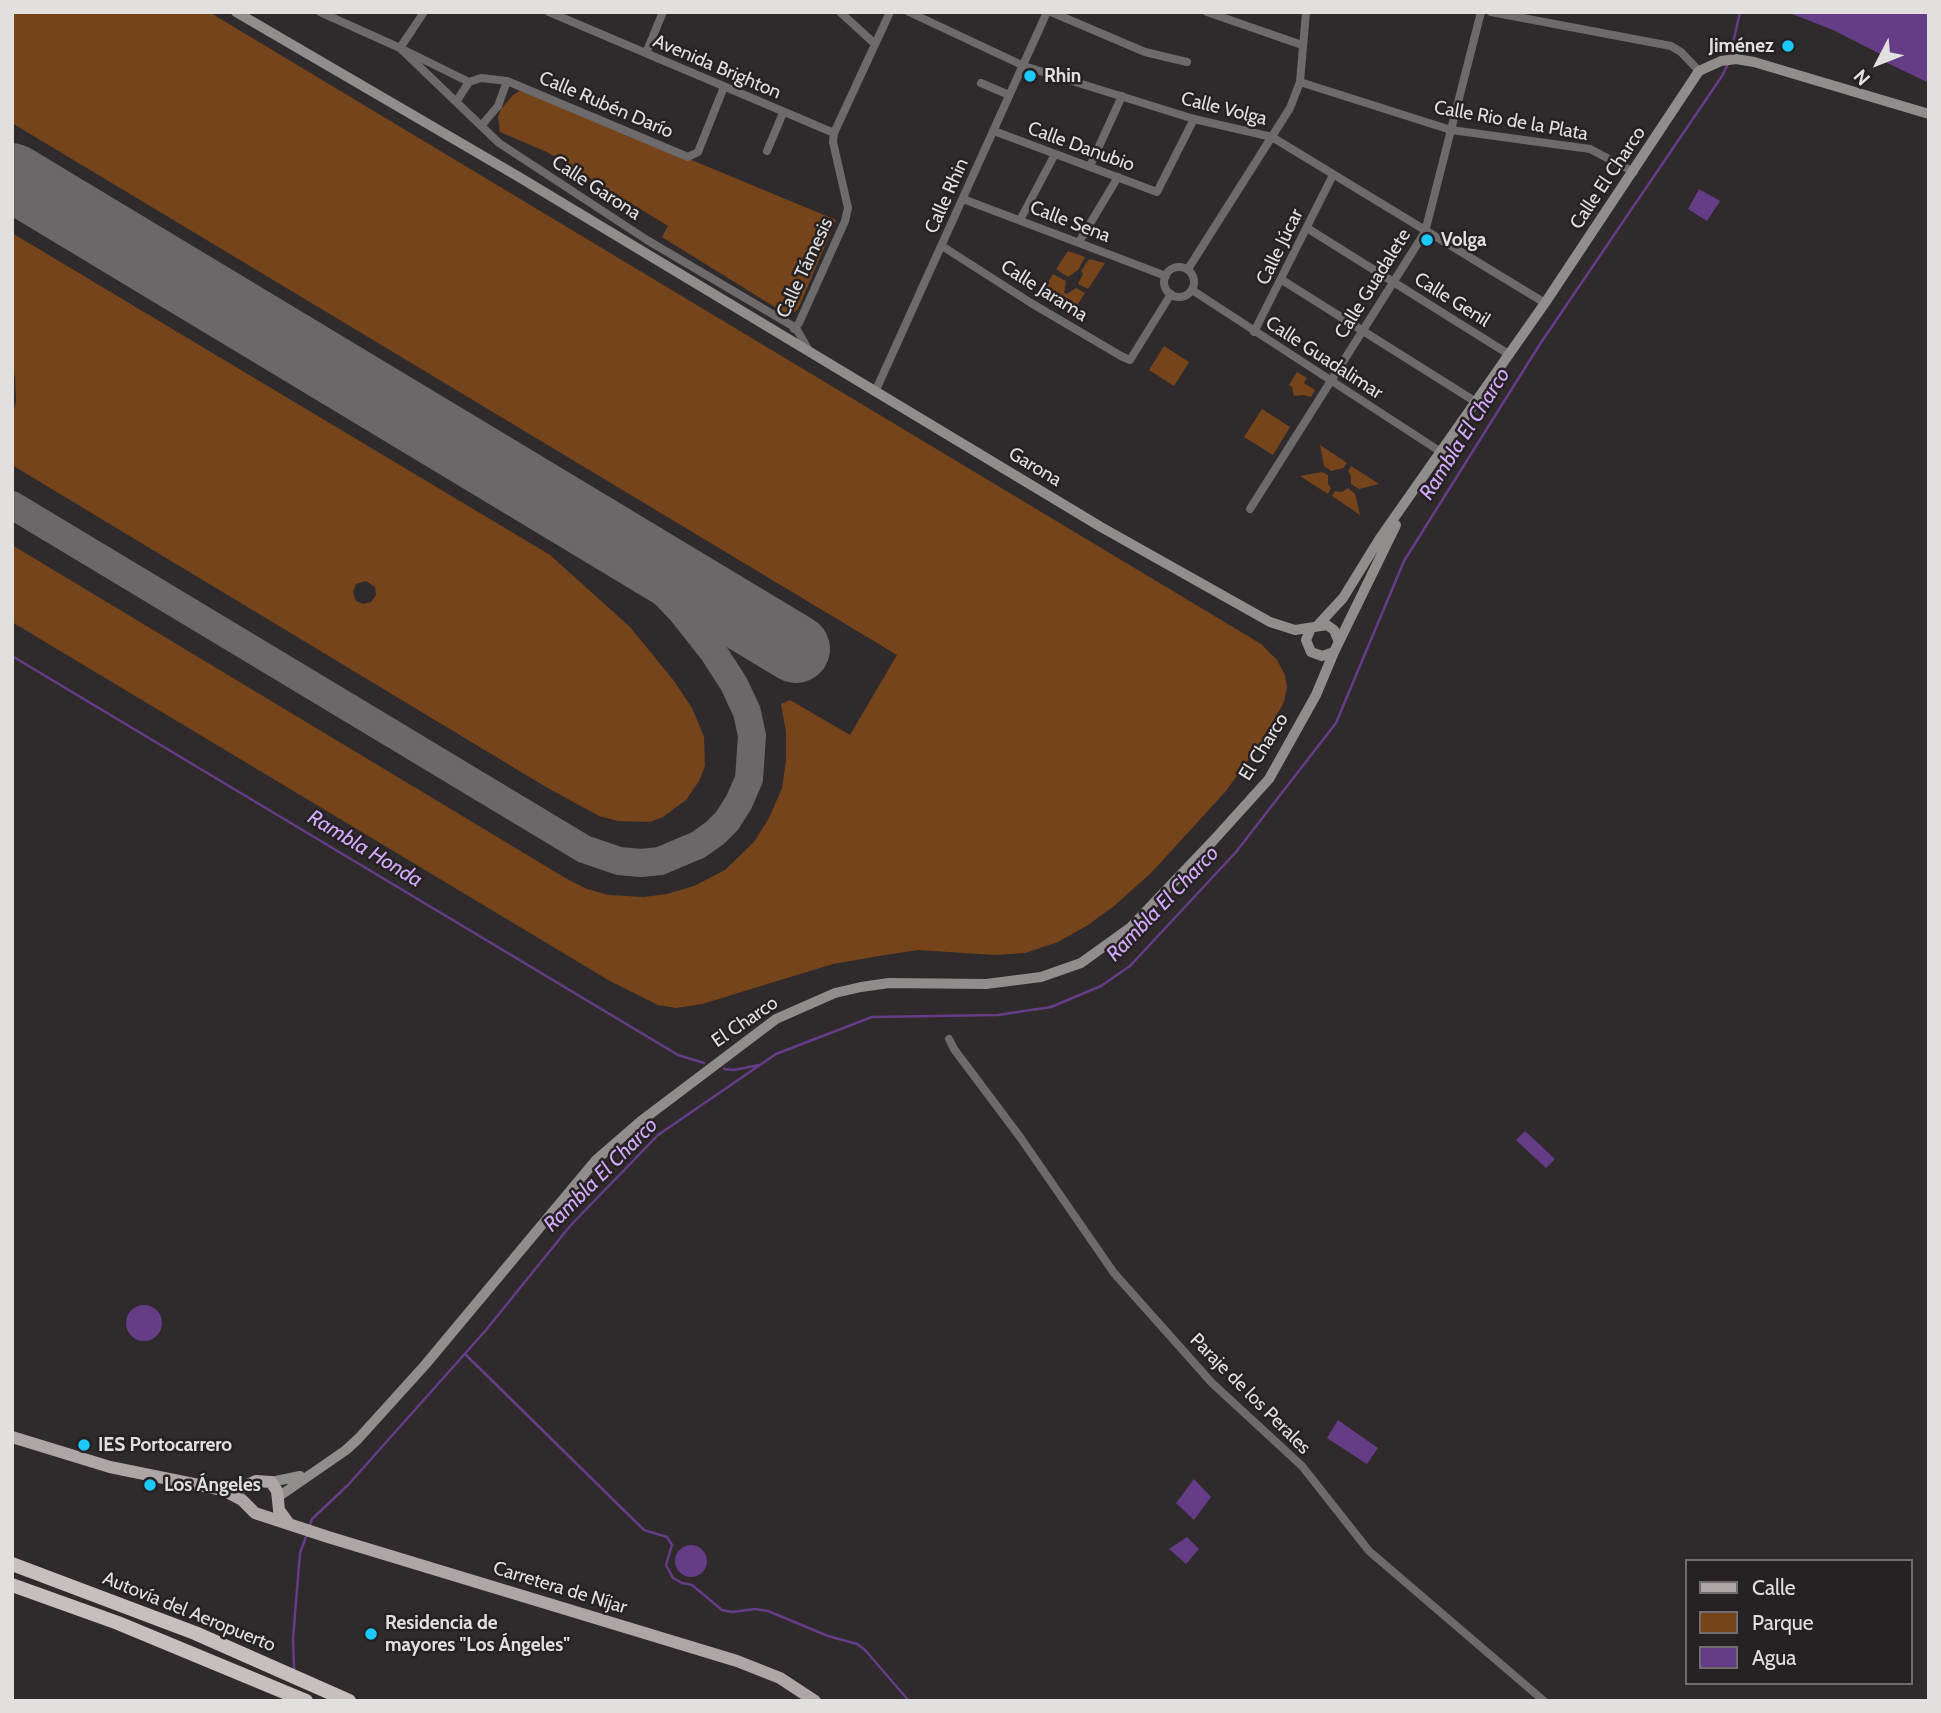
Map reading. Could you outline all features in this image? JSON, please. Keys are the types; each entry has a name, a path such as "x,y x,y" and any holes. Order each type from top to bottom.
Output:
{"highway":[{"name":"Autovía del Aeropuerto","path":"12,1564 195,1633 349,1701"},
{"name":"Autovía del Aeropuerto","path":"12,1585 118,1623 306,1701"}],"main road":[{"name":"Garona","path":"236,12 508,170 1101,527 1270,622"},
{"path":"1699,71 1720,61 1736,59 1754,62 1929,114"},
{"name":"Calle El Charco","path":"1545,303 1699,71"},
{"name":"El Charco","path":"1315,626 1343,598 1380,538 1545,303"},
{"name":"El Charco","path":"278,1499 309,1474 346,1450 371,1424 425,1365 596,1160 640,1121 776,1019 835,993 861,987 890,983 986,984 1041,977 1081,963 1131,927 1269,779 1320,684 1406,503"},
{"path":"1270,622 1295,630 1315,626 1331,627 1337,634 1336,647 1326,656 1313,653 1270,622"},
{"path":"1315,626 1306,640 1320,670 1320,684"},
{"name":"Carretera de Níjar","path":"12,1437 110,1467 223,1490 236,1489 262,1480 271,1482"},
{"path":"289,1524 282,1516 277,1491 271,1482 309,1474"},
{"path":"245,1502 245,1494 250,1484"},
{"name":"Carretera de Níjar","path":"223,1490 245,1502 250,1510 328,1538 737,1661 779,1678 815,1701"},
{"path":"262,1513 272,1510 278,1499"}],"street":[{"name":"Calle Rubén Darío","path":"320,12 469,82 481,78 506,81 688,157 693,157 698,152 724,87"},
{"path":"400,48 424,12"},
{"path":"646,53 663,12"},
{"path":"840,12 875,44"},
{"path":"834,133 890,12"},
{"name":"Calle Volga","path":"909,12 1024,66 1194,119 1272,137 1424,232 1545,303"},
{"path":"1049,12 1145,52 1187,62"},
{"name":"Calle Rhin","path":"875,392 1049,12"},
{"path":"1207,12 1303,45"},
{"path":"1188,269 1290,108 1300,82 1306,12"},
{"name":"Calle Guadalete","path":"1250,509 1424,232 1481,12"},
{"path":"1491,12 1671,46 1681,52 1699,71"},
{"name":"Avenida Brighton","path":"554,13 834,133"},
{"name":"Calle Garona","path":"400,48 499,143 647,240 796,328"},
{"path":"481,127 498,106 506,81"},
{"path":"456,102 469,82"},
{"name":"Calle Rio de la Plata","path":"1300,82 1451,130 1590,149 1634,172"},
{"path":"981,83 1009,96"},
{"path":"1090,166 1122,96"},
{"path":"767,151 783,113"},
{"name":"Calle Danubio","path":"994,131 1157,192 1194,119"},
{"name":"Calle Támesis","path":"785,339 796,328 845,221 848,208 833,142 834,133"},
{"path":"1020,220 1055,154"},
{"name":"Calle Júcar","path":"1255,332 1333,175"},
{"path":"1079,242 1118,177"},
{"name":"Calle Sena","path":"963,199 1166,276"},
{"name":"Calle Genil","path":"1307,228 1510,355"},
{"name":"Calle Jarama","path":"942,246 1130,360 1171,294"},
{"path":"1174,268 1188,269 1194,281 1192,290 1185,296 1171,294 1166,287 1166,276 1174,268"},
{"path":"1282,280 1476,402"},
{"name":"Calle Guadalimar","path":"1192,290 1441,452"},
{"path":"796,328 813,356"},
{"name":"Paraje de los Perales","path":"949,1039 1114,1273 1212,1383 1302,1466 1369,1550 1545,1701"}],"green space":[{"path":"12,12 209,12 1261,644 1277,660 1285,675 1287,687 1284,702 1264,738 1226,791 1152,872 1114,906 1058,942 1025,953 995,955 918,950 879,956 833,964 702,1004 676,1008 658,1005 610,981 12,622 12,545 567,879 608,895 644,897 667,894 694,886 725,870 754,842 769,818 782,788 786,732 781,704 790,700 850,735 897,655 12,123"},
{"path":"520,91 836,220 798,309 790,315 786,314 662,237 668,226 547,152 500,132 498,117 501,109"},
{"path":"12,233 550,555 630,627 674,681 692,708 704,737 705,766 699,781 686,800 663,817 650,822 618,821 599,816 546,787 12,465 12,415 16,402 12,368","holes":["366,581 375,587 376,595 371,602 363,604 356,601 353,592 356,584"]},
{"path":"1068,251 1085,257 1078,270 1068,277 1056,269"},
{"path":"1089,259 1105,263 1088,289 1078,284 1083,274 1081,271"},
{"path":"1053,274 1066,281 1064,293 1076,288 1085,293 1070,316 1063,311 1065,307 1055,300 1051,304 1040,297"},
{"path":"1164,346 1189,362 1174,386 1149,370"},
{"path":"1297,372 1307,378 1304,383 1315,390 1311,397 1294,396 1289,385"},
{"path":"1262,409 1290,427 1273,455 1244,437"},
{"path":"1320,445 1347,463 1343,468 1331,471 1324,466"},
{"path":"1351,466 1379,484 1359,489 1351,484 1348,471"},
{"path":"1322,472 1328,475 1331,488 1328,494 1300,476"},
{"path":"1348,488 1355,494 1360,515 1332,496 1335,491 1342,492"}],"water":[{"path":"1787,12 1929,12 1929,83 1881,60 1880,54 1833,30"},
{"path":"1699,189 1720,201 1707,221 1688,209"},
{"path":"1525,1131 1555,1159 1546,1168 1516,1140"},
{"path":"144,1305 157,1310 162,1323 157,1336 144,1341 131,1336 126,1323 131,1310"},
{"path":"1338,1420 1378,1448 1367,1464 1327,1438"},
{"path":"1194,1479 1211,1497 1194,1520 1176,1503"},
{"path":"1187,1537 1199,1549 1186,1564 1169,1549"},
{"path":"691,1545 703,1549 707,1561 703,1573 691,1577 679,1573 675,1561 679,1549"}],"waterway":[{"name":"Rambla El Charco","path":"1730,56 1740,12"},
{"name":"Rambla El Charco","path":"309,1528 312,1519 348,1485 486,1330 570,1226 658,1135 776,1054 872,1017 998,1015 1051,1007 1101,986 1130,966 1236,852 1336,723 1404,561 1540,344 1729,62"},
{"name":"Rambla Honda","path":"12,656 678,1055 704,1063"},
{"name":"Rambla Honda","path":"724,1069 734,1070 759,1065"},
{"path":"465,1354 644,1530 667,1537 672,1545 666,1565 673,1578 692,1585 722,1610 768,1611 828,1636 857,1644 909,1701"},
{"name":"Rambla El Charco","path":"294,1669 293,1639 300,1553 307,1534"}],"taxiway":[{"path":"12,505 584,849 619,861 660,861 698,845 727,821 749,779 752,736 747,712 734,684 712,650 682,612 643,571 593,526"}],"runway":[{"path":"12,177 796,649"}],"place":[{"name":"Jiménez","path":"1788,46"},
{"name":"Rhin","path":"1030,76"},
{"name":"Volga","path":"1427,240"},
{"name":"IES Portocarrero","path":"84,1445"},
{"name":"Los Ángeles","path":"150,1485"},
{"name":"Residencia de mayores \"Los Ángeles\"","path":"371,1634"}]}
